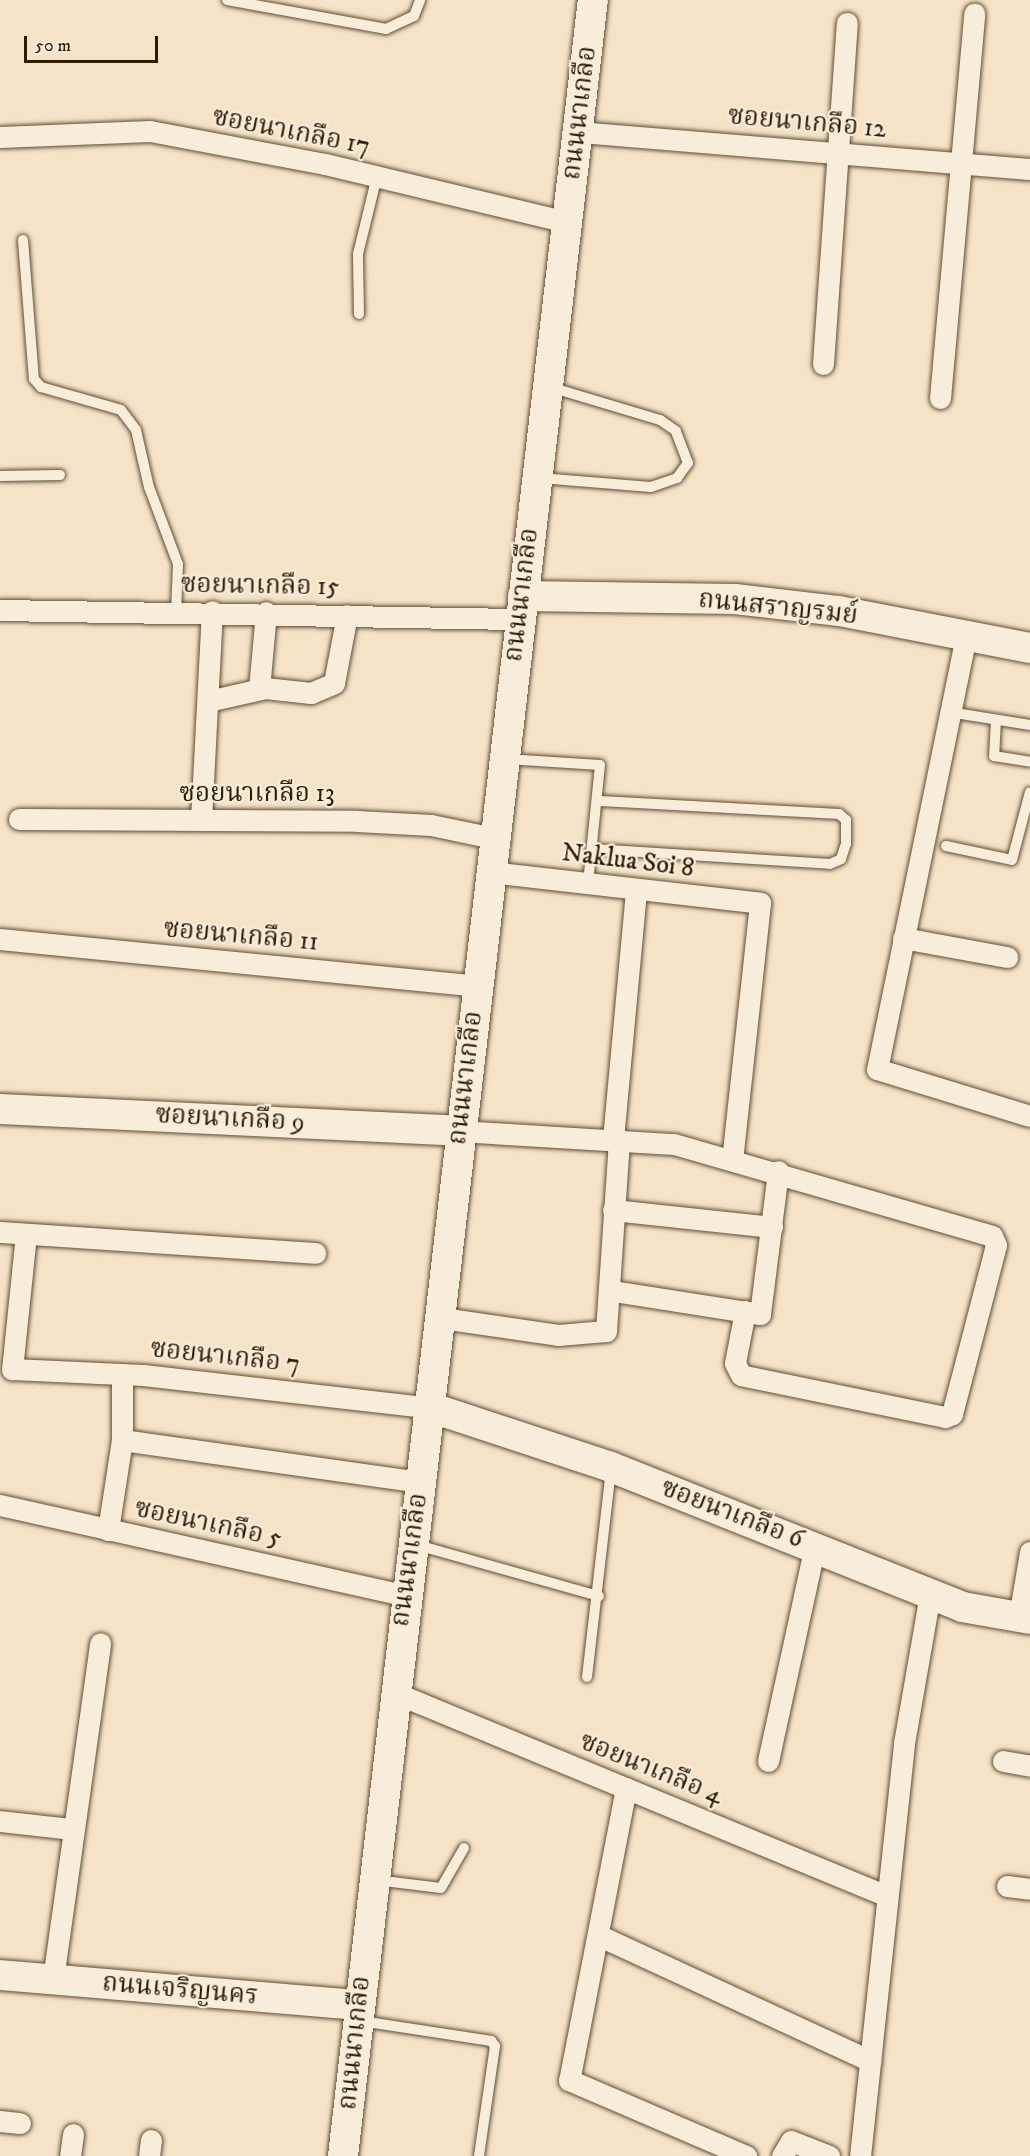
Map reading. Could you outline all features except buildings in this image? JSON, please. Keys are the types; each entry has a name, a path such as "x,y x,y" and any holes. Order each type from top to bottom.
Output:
{"main road":[{"name":"ถนนนาเกลือ","path":"343,2156 404,1595 432,1408 459,1131 593,0"},
{"name":"ถนนสราญรมย์","path":"521,607 735,599 839,611 1030,648"},
{"name":"ซอยนาเกลือ 9","path":"0,1109 459,1131"},
{"name":"ซอยนาเกลือ 6","path":"432,1408 611,1467 815,1545 962,1607 1025,1618"},
{"name":"ถนนเจริญนคร","path":"0,1975 358,2013"}],"street":[{"path":"940,398 974,14"},
{"path":"823,364 835,152 847,22"},
{"name":"ซอยนาเกลือ 17","path":"0,137 150,131 377,176 567,222"},
{"name":"ซอยนาเกลือ 12","path":"579,132 1030,169"},
{"name":"ซอยนาเกลือ 15","path":"0,610 212,611 347,615 521,607"},
{"path":"201,820 212,611"},
{"path":"259,689 266,612"},
{"path":"208,701 259,689 311,693 334,683 347,615"},
{"path":"966,636 877,1069 1030,1116"},
{"name":"ซอยนาเกลือ 13","path":"19,819 431,825 493,838"},
{"name":"Naklua Soi 8","path":"490,872 760,903 732,1159"},
{"path":"442,1318 558,1335 606,1331 613,1291 616,1139 636,890"},
{"path":"903,938 1007,957"},
{"name":"ซอยนาเกลือ 11","path":"0,939 477,986"},
{"path":"459,1131 674,1144 778,1172 992,1236 995,1259 952,1414 938,1417 741,1375 735,1364 745,1311"},
{"path":"613,1291 760,1314 778,1172"},
{"path":"613,1210 772,1227"},
{"path":"0,1232 315,1253"},
{"name":"ซอยนาเกลือ 7","path":"26,1234 12,1369 122,1374 432,1408"},
{"path":"108,1530 122,1440 122,1374"},
{"path":"122,1440 421,1482"},
{"name":"ซอยนาเกลือ 5","path":"0,1505 404,1595"},
{"path":"768,1761 815,1545"},
{"path":"1025,1618 1030,1552"},
{"path":"860,2156 904,1743 930,1594"},
{"path":"53,1979 71,1829 100,1643"},
{"name":"ซอยนาเกลือ 4","path":"393,1692 887,1896"},
{"path":"1003,1761 1030,1766"},
{"path":"626,1788 600,1936 570,2084 746,2156"},
{"path":"0,1821 71,1829"},
{"path":"1007,1886 1030,1889"},
{"path":"600,1936 870,2061"},
{"path":"70,2156 73,2134"},
{"path":"782,2156 790,2141 829,2156"}],"lane":[{"path":"227,0 386,29 414,16 420,0"},
{"path":"359,314 358,254 377,176"},
{"path":"24,240 34,379 41,387 121,410 136,430 149,487 178,564 176,611"},
{"path":"536,478 651,487 677,478 688,463 676,431 660,420 547,386"},
{"path":"0,476 60,474"},
{"path":"949,712 1030,725"},
{"path":"996,720 994,756 1030,762"},
{"path":"503,759 595,763 603,774 588,883"},
{"path":"946,846 1012,860 1030,792"},
{"path":"593,849 830,864 841,859 846,844 846,820 839,814 600,801"},
{"path":"586,1677 599,1596 611,1467"},
{"path":"412,1543 599,1596"},
{"path":"372,1880 441,1888 464,1848"},
{"path":"358,2013 491,2041 495,2046 479,2156"}]}
